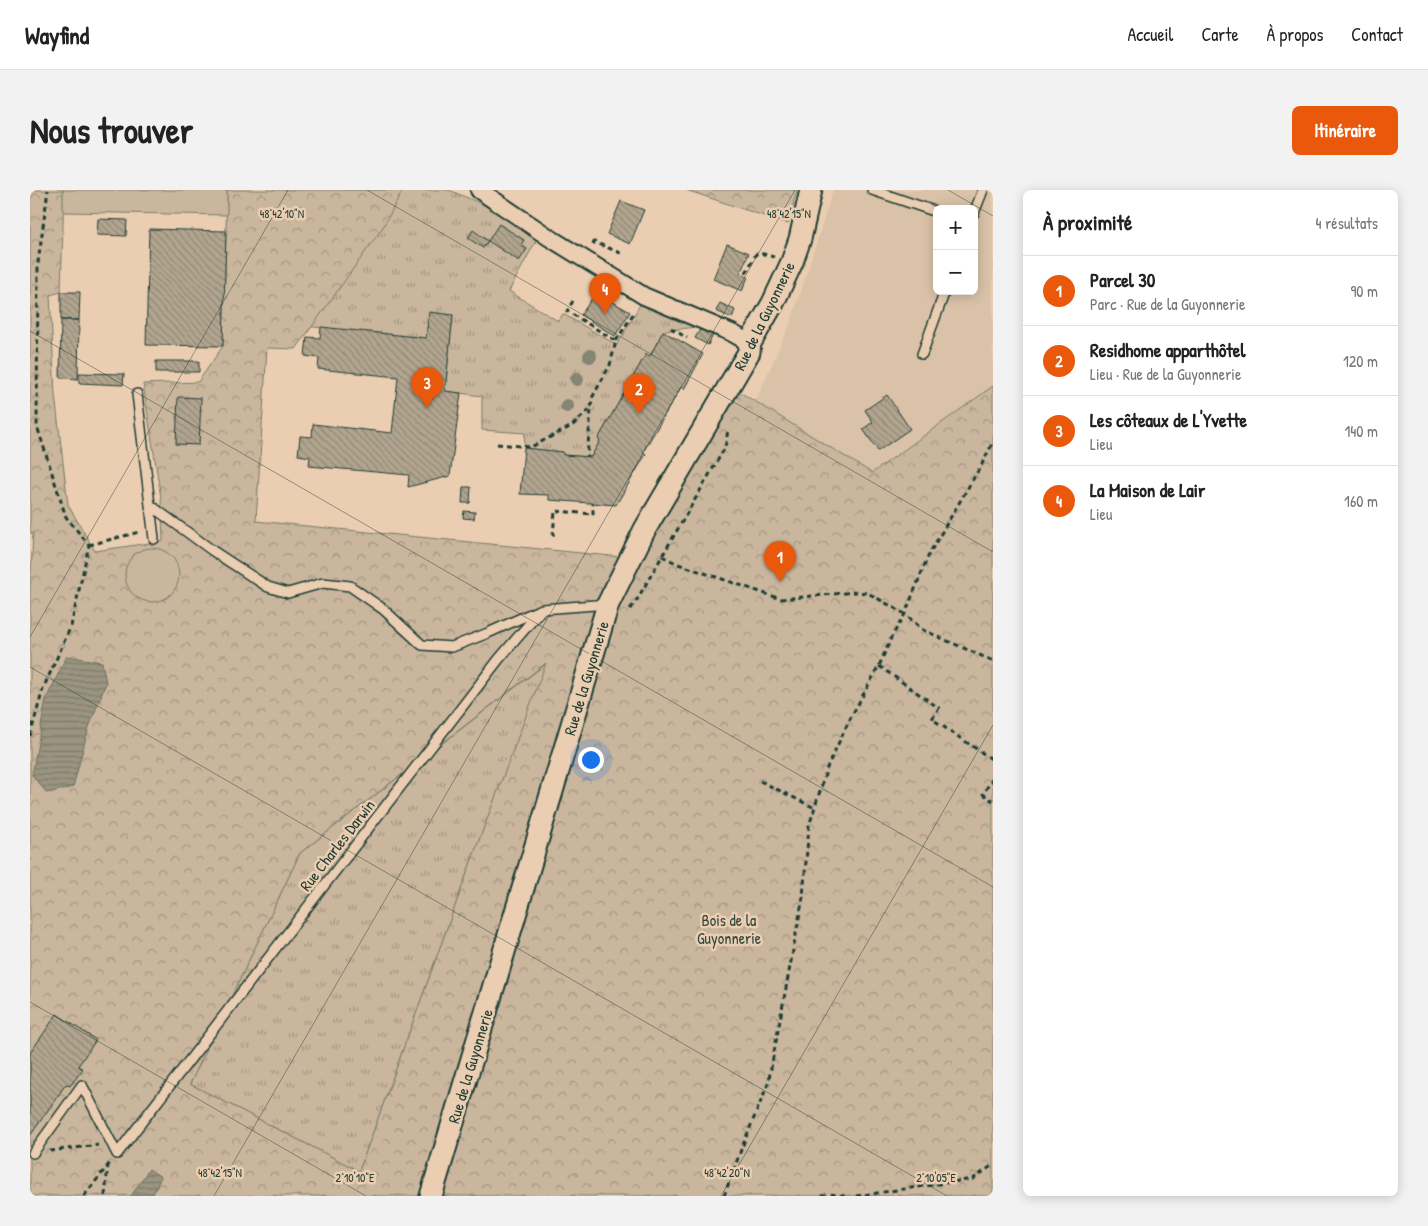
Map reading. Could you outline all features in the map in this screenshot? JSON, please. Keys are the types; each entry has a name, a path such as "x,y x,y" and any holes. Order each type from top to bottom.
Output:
{"street":[{"path":"479,190 644,296 732,333 750,343"},
{"name":"Rue de la Guyonnerie","path":"431,1196 608,604 645,529 749,352 750,343 773,303 792,262 805,220 811,190"}],"lane":[{"path":"872,190 933,211"},
{"path":"977,205 983,190"},
{"path":"922,354 944,295"},
{"path":"137,394 154,539"},
{"path":"150,505 213,551 268,587 288,592 323,583 350,586 383,609 422,645 452,647 542,609 608,604"},
{"name":"Rue Charles Darwin","path":"117,1154 499,659 542,609"},
{"path":"33,1153 82,1085 117,1154"}],"path":[{"path":"48,190 38,263 37,426 66,517 89,545"},
{"path":"746,273 754,256 760,253 792,262"},
{"path":"573,301 567,311 616,341"},
{"path":"587,457 590,409 596,390 610,365 616,341 634,311 640,310"},
{"path":"664,324 687,338"},
{"path":"497,444 531,447 572,426 590,409"},
{"path":"728,426 723,451 662,556 687,567 781,599 856,592 868,593 905,614 923,630 993,661"},
{"path":"724,1196 768,1084 803,897 809,826 828,765 852,715 879,666 891,638 905,614 929,554 993,442"},
{"path":"553,536 555,511 592,514 593,503"},
{"path":"89,545 152,528"},
{"path":"30,736 43,689 71,626 89,545"},
{"path":"879,666 939,708 932,719 993,760"},
{"path":"993,778 983,794 993,801"},
{"path":"760,780 815,808"},
{"path":"33,1153 112,1144"},
{"path":"84,1196 117,1154"},
{"path":"105,1196 108,1165"},
{"path":"856,1196 973,1179 993,1166"},
{"path":"822,1196 829,1194 846,1196"}],"shaded area":[{"path":"833,190 993,190 993,386 872,473 755,402 792,319"},
{"path":"67,656 102,662 106,683 88,730 73,787 47,793 32,775 46,699"},
{"path":"149,1169 161,1177 152,1196 131,1196"}],"green space":[{"name":"Bois de la Guyonnerie","path":"30,190 64,190 61,292 50,295 55,395 68,505 95,551 163,541 161,498 143,384 198,382 223,346 227,190 403,190 383,227 296,349 267,348 256,521 642,559 692,467 738,391 872,473 993,386 993,1196 30,1196 30,591 33,533 30,533","holes":["546,663 475,851 359,1171 190,1084 300,853"]},
{"path":"63,190 227,190 227,215 63,212"},
{"path":"345,190 449,190 482,204 538,237 509,291 558,321 563,314 617,345 642,301 653,308 696,327 663,331 650,356 642,361 598,439 600,441 591,457 563,455 563,452 524,448 525,433 482,430 482,396 445,391 453,315 429,312 426,338 273,323"},
{"path":"686,190 797,190 788,224"},
{"path":"147,548 157,548 171,556 177,565 179,575 177,585 171,594 157,602 147,602 137,597 130,590 125,580 125,570 130,560 137,553"},
{"path":"547,663 475,851 359,1171 190,1084 300,853"}],"building":[{"path":"621,201 644,210 630,244 607,234"},
{"path":"98,219 127,220 126,236 97,235"},
{"path":"499,224 524,240 521,245 527,249 519,261 488,241"},
{"path":"149,229 226,231 223,346 146,345"},
{"path":"473,230 488,241 483,248 468,238"},
{"path":"727,244 749,253 740,274 748,277 742,291 713,279"},
{"path":"61,292 80,292 79,320 61,320"},
{"path":"596,292 630,312 615,336 581,315"},
{"path":"720,303 735,310 732,318 716,311"},
{"path":"429,312 453,315 445,391 461,393 450,476 408,487 409,475 309,466 310,457 298,455 300,436 312,437 313,424 392,433 398,377 318,369 319,358 305,356 307,337 320,338 321,327 426,338"},
{"path":"61,320 79,320 78,379 60,378"},
{"path":"701,328 713,335 708,345 695,338"},
{"path":"663,331 703,354 684,389 681,387 643,452 646,454 616,505 549,500 549,495 520,494 524,448 563,452 563,455 591,457 600,441 598,439 646,354 650,356"},
{"path":"156,361 199,361 199,372 156,372"},
{"path":"79,373 124,374 123,385 79,383"},
{"path":"887,395 910,429 878,451 863,429 873,422 865,410"},
{"path":"178,397 201,398 199,445 176,444"},
{"path":"463,487 471,487 470,503 462,503"},
{"path":"464,511 475,512 474,519 463,518"},
{"path":"57,1014 96,1040 78,1066 83,1069 70,1086 66,1084 30,1136 30,1053"}],"place":[{"name":"La Maison de Lair","path":"605,314"},
{"name":"Les côteaux de L'Yvette","path":"427,408"},
{"name":"Residhome apparthôtel","path":"639,414"},
{"name":"Parcel 30","path":"780,582"}]}
